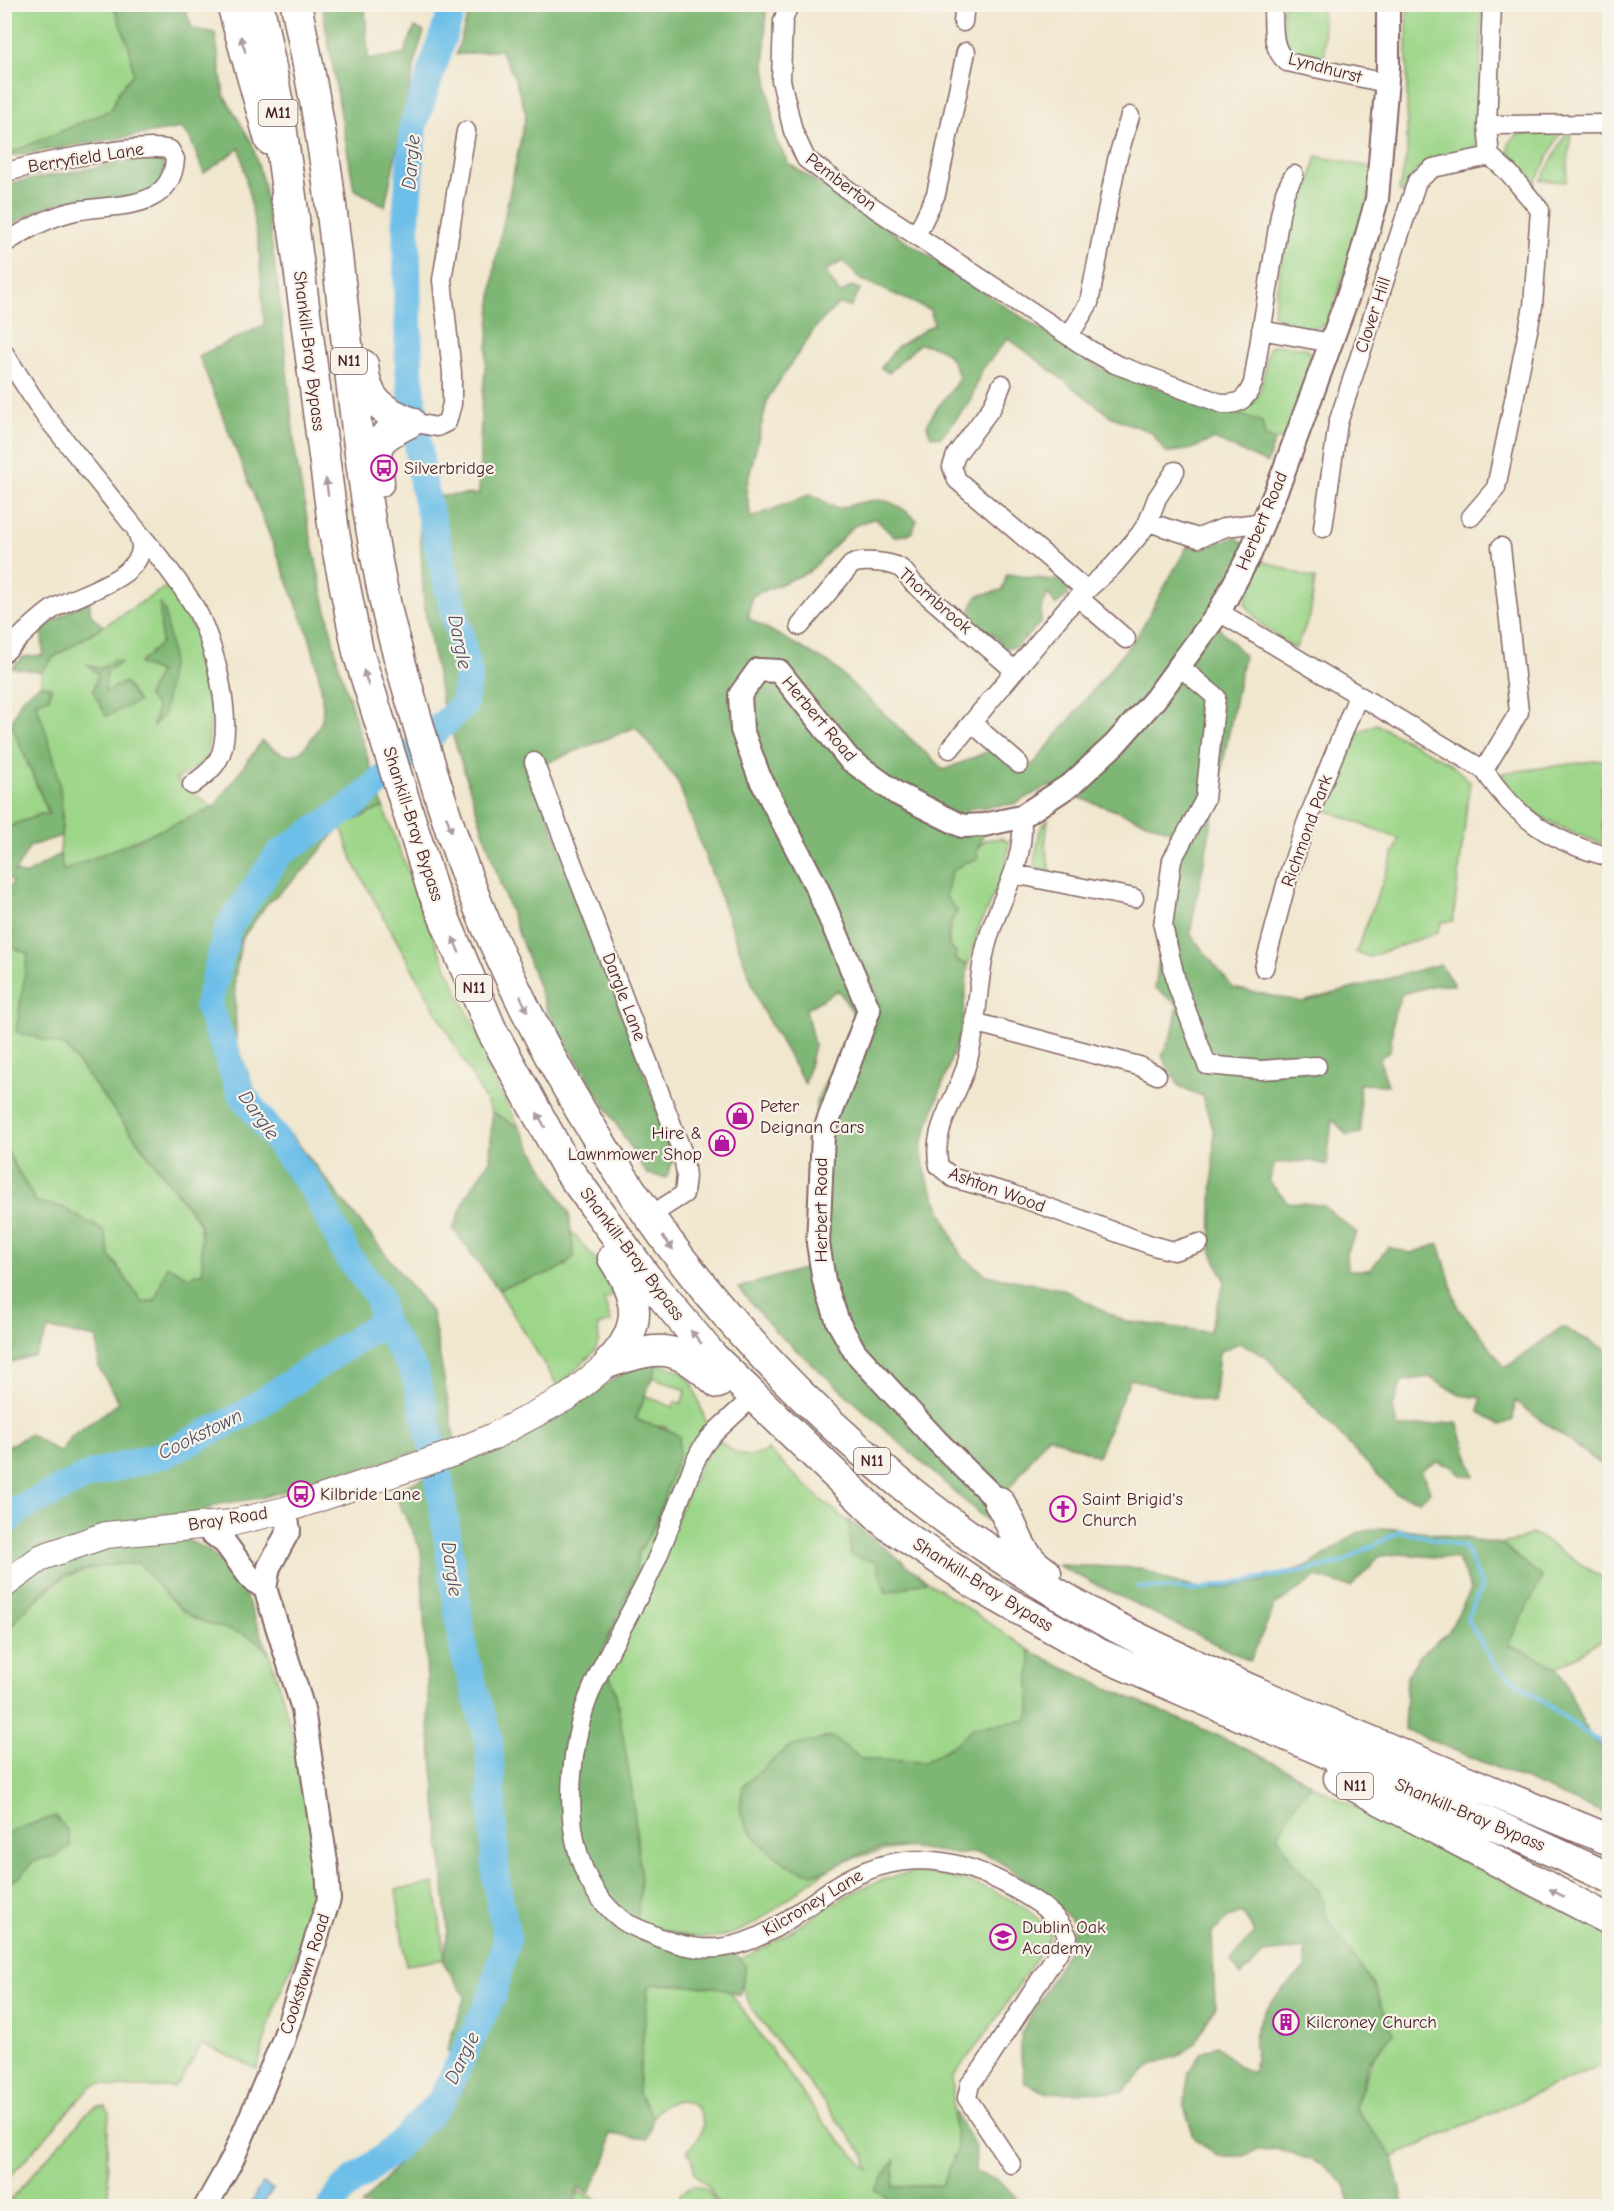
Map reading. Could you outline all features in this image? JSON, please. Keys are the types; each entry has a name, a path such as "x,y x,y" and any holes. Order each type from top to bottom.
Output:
{"highway":[{"name":"N11","path":"232,4 293,222"},
{"name":"Shankill-Bray Bypass","path":"257,4 277,107 334,532 358,652 432,889 492,1031 569,1171 646,1277 713,1358 888,1525 985,1590 1099,1654 1528,1840 1610,1878"},
{"name":"Shankill-Bray Bypass","path":"296,4 330,191 361,462 387,612 416,715 485,924 536,1031 588,1125 648,1217 733,1323 808,1404 903,1488 1046,1587 1106,1622 1189,1662 1297,1710 1610,1840"},
{"name":"N11","path":"312,87 328,111 332,129 367,390 383,408 419,424"},
{"name":"N11","path":"405,677 410,647 395,579 375,454 376,447 386,435 419,424"},
{"name":"N11","path":"569,1171 606,1247 633,1292 634,1321 630,1335 625,1347 610,1362"},
{"name":"N11","path":"733,1323 754,1336 838,1419 917,1484 966,1520 982,1527 990,1524 998,1519 1001,1513 999,1502"},
{"name":"N11","path":"610,1362 647,1351 667,1350 697,1365 778,1442 853,1504 888,1525"},
{"path":"999,1502 1017,1543 1027,1558 1069,1587 1155,1635 1255,1680 1610,1828"},
{"name":"N11","path":"1099,1654 1256,1740 1322,1769 1610,1920"}],"main road":[{"name":"Bray Road","path":"4,1584 42,1557 106,1535 231,1523 285,1510 454,1453 494,1437 569,1396 610,1362"}],"street":[{"name":"Pemberton","path":"789,4 783,21 781,80 799,148 806,159 916,236 1115,364 1223,404 1234,405 1243,400 1252,383 1285,192 1294,175"},
{"name":"Lyndhurst","path":"1273,4 1275,44 1279,55 1287,62 1386,84"},
{"name":"Herbert Road","path":"999,1502 937,1441 855,1352 838,1322 829,1298 819,1262 818,1243 822,1135 869,1010 817,888 759,776 742,730 740,694 758,670 779,671 849,759 896,793 962,826 984,825 1021,817 1073,783 1094,765 1155,699 1220,612 1265,522 1356,274 1377,200 1386,84 1388,4"},
{"path":"1471,517 1496,488 1533,306 1540,210 1509,173 1490,156 1488,124 1492,4"},
{"path":"916,236 936,194 966,52"},
{"path":"1069,336 1089,303 1117,160 1130,116"},
{"path":"1488,124 1610,124"},
{"path":"419,424 437,427 447,422 452,404 452,373 442,280 466,130"},
{"name":"Berryfield Lane","path":"4,173 34,164 162,147 170,150 175,159 170,179 159,192 141,203 71,212 28,228 4,244"},
{"name":"Clover Hill","path":"1323,528 1338,423 1417,181 1433,168 1490,156"},
{"path":"1261,330 1330,343"},
{"path":"4,353 43,412 196,608 212,645 221,680 224,724 219,758 208,773 192,784"},
{"path":"1002,384 992,407 956,455 952,467 957,480 1082,593 1126,639"},
{"path":"950,749 1082,593 1113,566 1148,522 1157,498 1175,471"},
{"path":"1148,522 1198,538 1226,527 1265,522"},
{"path":"4,653 53,609 81,594 105,586 125,572 136,559 141,548 136,529"},
{"path":"1484,770 1519,712 1501,547"},
{"name":"Thornbrook","path":"800,626 851,565 858,560 891,565 899,567 913,583 1015,671"},
{"path":"1220,612 1484,770 1503,798 1525,819 1579,849 1610,857"},
{"path":"1179,666 1216,697 1205,799 1172,861 1163,926 1178,985 1207,1065 1261,1070 1317,1066"},
{"name":"Richmond Park","path":"1264,968 1288,877 1307,821 1358,696"},
{"path":"972,723 1019,764"},
{"name":"Dargle Lane","path":"534,762 683,1154 686,1176 684,1194 648,1217"},
{"name":"Ashton Wood","path":"1021,817 1023,829 1014,874 991,929 978,980 976,1023 964,1074 942,1124 936,1146 939,1166 944,1173 1154,1246 1174,1251 1199,1243"},
{"path":"1014,874 1134,898"},
{"path":"976,1023 1141,1066 1157,1075"},
{"name":"Kilcroney Lane","path":"742,1407 714,1434 696,1459 648,1579 581,1719 572,1794 573,1826 584,1873 604,1902 622,1921 683,1946 717,1948 742,1944 790,1920 825,1893 860,1872 900,1860 934,1860 976,1869 1039,1902 1063,1926 1068,1937 983,2068 970,2084 967,2098 1011,2164"},
{"path":"201,1525 225,1543 252,1580 265,1588 269,1567 289,1530 285,1510"},
{"name":"Cookstown Road","path":"207,2206 233,2158 283,2042 329,1899 326,1858 303,1709 265,1588"}],"green space":[{"path":"5,5 183,5 191,97 5,157"},
{"path":"113,5 183,5 193,29 215,33 224,95 252,143 264,186 281,312 296,458 309,529 338,663 383,807 341,826 304,870 266,905 241,940 235,978 236,1041 259,1102 295,1140 432,1313 455,1441 260,1498 219,1504 163,1529 208,1550 239,1580 269,1653 252,1638 191,1616 177,1606 139,1563 92,1568 65,1576 33,1602 5,1634 5,1448 30,1434 60,1453 71,1436 119,1403 99,1368 97,1338 49,1329 35,1355 5,1364 4,1147 36,1202 61,1207 104,1231 110,1256 142,1302 155,1301 167,1265 188,1277 203,1272 200,1223 65,1046 16,1032 28,954 5,944 5,892 13,882 5,875 5,828 41,814 49,814 11,723 22,698 41,684 51,688 49,698 36,703 56,768 61,800 61,836 30,846 15,872 26,875 60,854 63,871 213,808 262,741 282,753 294,755 305,747 319,726 323,710 319,677 309,636 199,356 264,325 259,246 240,148 204,173 189,136 181,128 5,157 5,155 111,110 119,91 133,74 130,50"},
{"path":"322,5 365,5 368,59 403,55 415,27 424,32 417,53 385,206 354,189"},
{"path":"471,5 766,5 765,67 776,140 789,164 1099,368 1262,422 1265,437 1275,440 1267,463 1214,439 1192,449 1166,453 1151,432 1112,417 1008,338 981,371 970,402 941,437 931,436 927,426 930,419 959,377 950,357 941,349 919,344 889,373 881,368 897,347 934,324 930,310 860,279 843,261 825,271 840,294 851,286 860,289 851,307 838,304 815,328 768,398 746,489 751,518 811,494 837,509 871,501 888,502 906,511 917,520 912,533 894,537 875,518 854,526 809,572 752,596 748,618 831,664 944,770 991,750 1020,774 1036,761 1137,636 1188,545 1199,549 1236,537 1245,545 1218,627 1244,655 1190,934 1233,988 1303,1002 1440,964 1454,985 1435,985 1402,994 1394,1014 1390,1051 1379,1059 1388,1085 1359,1084 1361,1133 1347,1135 1332,1119 1327,1165 1312,1161 1275,1163 1269,1182 1288,1202 1322,1205 1357,1233 1346,1252 1347,1270 1370,1270 1388,1247 1411,1253 1439,1244 1458,1308 1505,1368 1562,1327 1609,1351 1609,1470 1515,1401 1513,1420 1501,1425 1479,1412 1481,1398 1460,1395 1429,1377 1402,1381 1393,1407 1397,1428 1457,1422 1474,1476 1461,1475 1451,1466 1437,1462 1421,1471 1431,1492 1420,1500 1396,1494 1265,1356 1239,1343 1219,1352 1214,1403 1130,1379 1098,1456 1048,1436 986,1520 775,1331 738,1288 813,1266 831,1128 815,1122 816,1102 856,1017 838,990 806,1009 814,1045 805,1084 761,1008 678,782 636,727 531,769 675,1156 666,1178 647,1174 548,1013 500,883 442,702 424,605 418,497 479,494 481,413 495,263 526,114 514,76 500,50 456,55","holes":["1048,786 1176,833 1155,988 1178,1005 1173,1031 1162,1056 1179,1086 1202,1096 1214,1132 1211,1250 1225,1281 1209,1332 1124,1321 1062,1289 987,1275 961,1256 926,1176 921,1147 962,1027 968,965 955,960 956,953 948,944 949,925 957,911 946,897 951,872 966,862 978,860 977,850 983,837 973,827 966,809 1014,804"]},
{"path":"1282,5 1322,5 1325,57 1288,51 1284,45"},
{"path":"1407,5 1482,5 1479,119 1475,148 1464,155 1427,164 1418,170 1403,194 1399,191 1407,154"},
{"path":"1561,132 1534,184 1512,160 1509,146 1512,140 1519,134"},
{"path":"1566,134 1571,134 1566,182 1541,180"},
{"path":"157,156 165,165 160,186 149,192 123,198 68,201 55,204 5,229 5,184"},
{"path":"1317,156 1375,168 1366,208 1328,323 1305,328 1281,324 1273,313 1292,193 1307,192"},
{"path":"1275,345 1306,348 1316,361 1290,437 1275,440 1265,437 1262,422 1239,415 1255,401 1262,386 1269,348"},
{"path":"1262,561 1315,579 1310,616 1295,649 1261,624 1245,604 1253,577"},
{"path":"1007,574 1066,582 1068,596 1055,605 1048,593 1041,610 1041,622 1016,647 1005,648 991,632 978,629 966,620 977,596 1002,590"},
{"path":"169,585 202,646 213,695 207,757 193,770 176,779 213,808 63,871 60,854 63,811 36,703 49,697 51,688 41,684 41,672 54,657"},
{"path":"89,598 91,615 103,626 54,657 41,672 12,668 23,657 43,655 42,629"},
{"path":"160,603 165,612 172,657 164,715 153,726 157,708 147,696 159,672 139,664 161,643"},
{"path":"114,660 121,663 107,670 105,692 125,682 138,702 106,716 93,691 98,674 86,664 100,669"},
{"path":"11,723 49,815 41,814 5,828 5,744"},
{"path":"1376,724 1448,762 1470,781 1453,921 1442,922 1437,933 1369,957 1356,952 1399,839 1324,809 1359,732"},
{"path":"1609,759 1609,780 1601,787 1603,844 1573,833 1531,809 1509,787 1502,773"},
{"path":"383,807 437,946 490,1061 485,1065 520,1128 492,1112 353,862 341,826"},
{"path":"1048,819 1045,847 1051,873 1039,870 1034,863 1040,830"},
{"path":"1002,838 1009,842 1006,868 979,927 968,965 955,960 950,947 950,929 957,911 946,897 951,872 966,862 985,840"},
{"path":"4,944 28,953 16,1031 65,1046 200,1224 203,1272 158,1298 142,1302 110,1256 104,1231 61,1207 36,1202 5,1147"},
{"path":"492,1112 520,1128 569,1213 574,1257 558,1270 498,1289 453,1229 467,1195 490,1160"},
{"path":"571,1231 597,1261 600,1271 603,1270 613,1296 604,1299 611,1322 598,1326 599,1340 595,1351 558,1387 498,1289 567,1265 572,1254"},
{"path":"658,1363 683,1372 693,1385 707,1425 688,1453 680,1470 649,1561 602,1652 635,1576 638,1554 655,1525 679,1453 666,1427 648,1425 636,1419 645,1396 673,1407 675,1402 681,1404 686,1390 652,1377"},
{"path":"658,1363 636,1419 679,1436 679,1453 655,1525 638,1554 635,1576 602,1652 616,1694 632,1791 641,1879 637,1921 734,1953 746,1965 740,1995 715,1987 654,1984 648,1988 638,2092 653,2118 647,2139 609,2134 609,2153 589,2193 579,2188 570,2206 361,2206 466,2086 447,2049 465,1996 444,1963 448,1929 429,1725 421,1550 393,1491 536,1429 569,1411 604,1385 628,1371"},
{"path":"718,1438 735,1452 748,1456 761,1454 768,1450 819,1498 871,1540 889,1592 927,1581 1029,1650 1031,1706 1029,1720 974,1727 1001,1857 938,1845 864,1855 837,1865 822,1874 749,1926 732,1934 716,1937 681,1934 636,1921 607,1673 702,1461"},
{"path":"849,1520 927,1581 886,1593 876,1562 850,1555"},
{"path":"1380,1528 1412,1530 1501,1544 1542,1577 1508,1645 1542,1659 1558,1670 1584,1726 1599,1744 1609,1750 1609,1815 1404,1729 1407,1676 1420,1655 1448,1632 1471,1590 1458,1559 1400,1554 1380,1556 1351,1587 1317,1577 1275,1605 1250,1661 1057,1565 1141,1568 1175,1583 1211,1590 1258,1582 1310,1565 1357,1533"},
{"path":"1532,1533 1609,1582 1609,1635 1557,1668 1508,1645 1542,1577 1501,1544 1520,1540"},
{"path":"140,1554 261,1643 269,1653 294,1744 310,1820 316,1886 313,1909 275,2008 257,2069 202,2044 180,2082 174,2087 114,2087 102,2084 90,2087 5,2182 5,1634 22,1612 64,1577"},
{"path":"1029,1650 1064,1668 1243,1747 1311,1784 1295,1804 1278,1836 1292,1861 1319,1891 1329,1923 1374,1985 1393,2033 1369,2062 1355,2108 1393,2157 1403,2206 1349,2206 1346,2185 1322,2164 1279,2149 1256,2150 1244,2156 1217,2156 1194,2137 1184,2107 1189,2071 1202,2052 1217,2045 1238,2066 1252,2073 1256,2061 1253,2042 1261,2017 1274,1999 1305,1969 1305,1948 1264,1953 1241,1976 1231,1961 1255,1932 1242,1913 1228,1918 1212,1933 1215,2006 1196,2042 1183,2054 1153,2064 1122,2092 1048,2093 1025,2083 1021,2057 1021,2033 1071,1945 1073,1921 1054,1903 1014,1871 988,1856 977,1853 958,1854 892,1847 865,1852 819,1872 797,1869 773,1854 745,1823 740,1810 743,1786 787,1748 831,1736 862,1759 925,1762 955,1744 974,1727 1028,1720 1031,1660"},
{"path":"1303,1781 1609,1934 1609,2061 1393,2157 1355,2108 1380,2039 1253,1846"},
{"path":"55,1816 67,1830 71,1846 55,1856 33,1861 22,1875 5,1886 5,1837 14,1830"},
{"path":"915,1872 951,1878 988,1889 1022,1906 1050,1931 1050,1937 993,2024 953,2077 953,2110 963,2145 946,2188 905,2206 720,2206 707,2185 694,2173 693,2158 687,2152 701,2133 703,2122 700,2113 694,2106 677,2101 668,2103 653,2118 636,2090 647,1982 724,1984 824,2123 869,2171 865,2156 751,2008 733,1962 780,1938 864,1887 888,1878"},
{"path":"435,1884 445,1959 406,1965 396,1889"},
{"path":"97,2106 105,2106 109,2112 107,2149 109,2206 5,2206 87,2113"},
{"path":"953,2110 976,2148 975,2172 998,2180 1016,2197 1009,2206 899,2206 875,2190 895,2159 893,2187 942,2185 957,2150"},
{"path":"695,2185 709,2192 717,2206 677,2206 681,2193"},
{"path":"579,2192 613,2206 573,2206"}],"water":[{"path":"262,2183 273,2189 262,2206 249,2206"}],"waterway":[{"name":"Dargle","path":"332,2206 342,2190 394,2149 441,2101 492,1996 507,1939 496,1880 489,1740 464,1653 437,1466 415,1373 383,1322 378,1295 348,1257 315,1191 241,1093 208,1005 229,926 279,854 356,803 463,706 469,673 423,484 409,370 406,220 413,126 454,4"},
{"name":"Cookstown","path":"4,1523 19,1509 92,1474 166,1454 241,1416 383,1322"},
{"path":"1139,1587 1197,1590 1338,1564 1401,1531 1465,1547 1482,1586 1467,1619 1495,1666 1593,1738 1610,1745"}],"place":[{"name":"Silverbridge","path":"384,468"},
{"name":"Peter Deignan Cars","path":"740,1116"},
{"name":"Hire & Lawnmower Shop","path":"722,1143"},
{"name":"Kilbride Lane","path":"301,1494"},
{"name":"Saint Brigid's Church","path":"1063,1509"},
{"name":"Dublin Oak Academy","path":"1003,1937"},
{"name":"Kilcroney Church","path":"1286,2022"}]}
